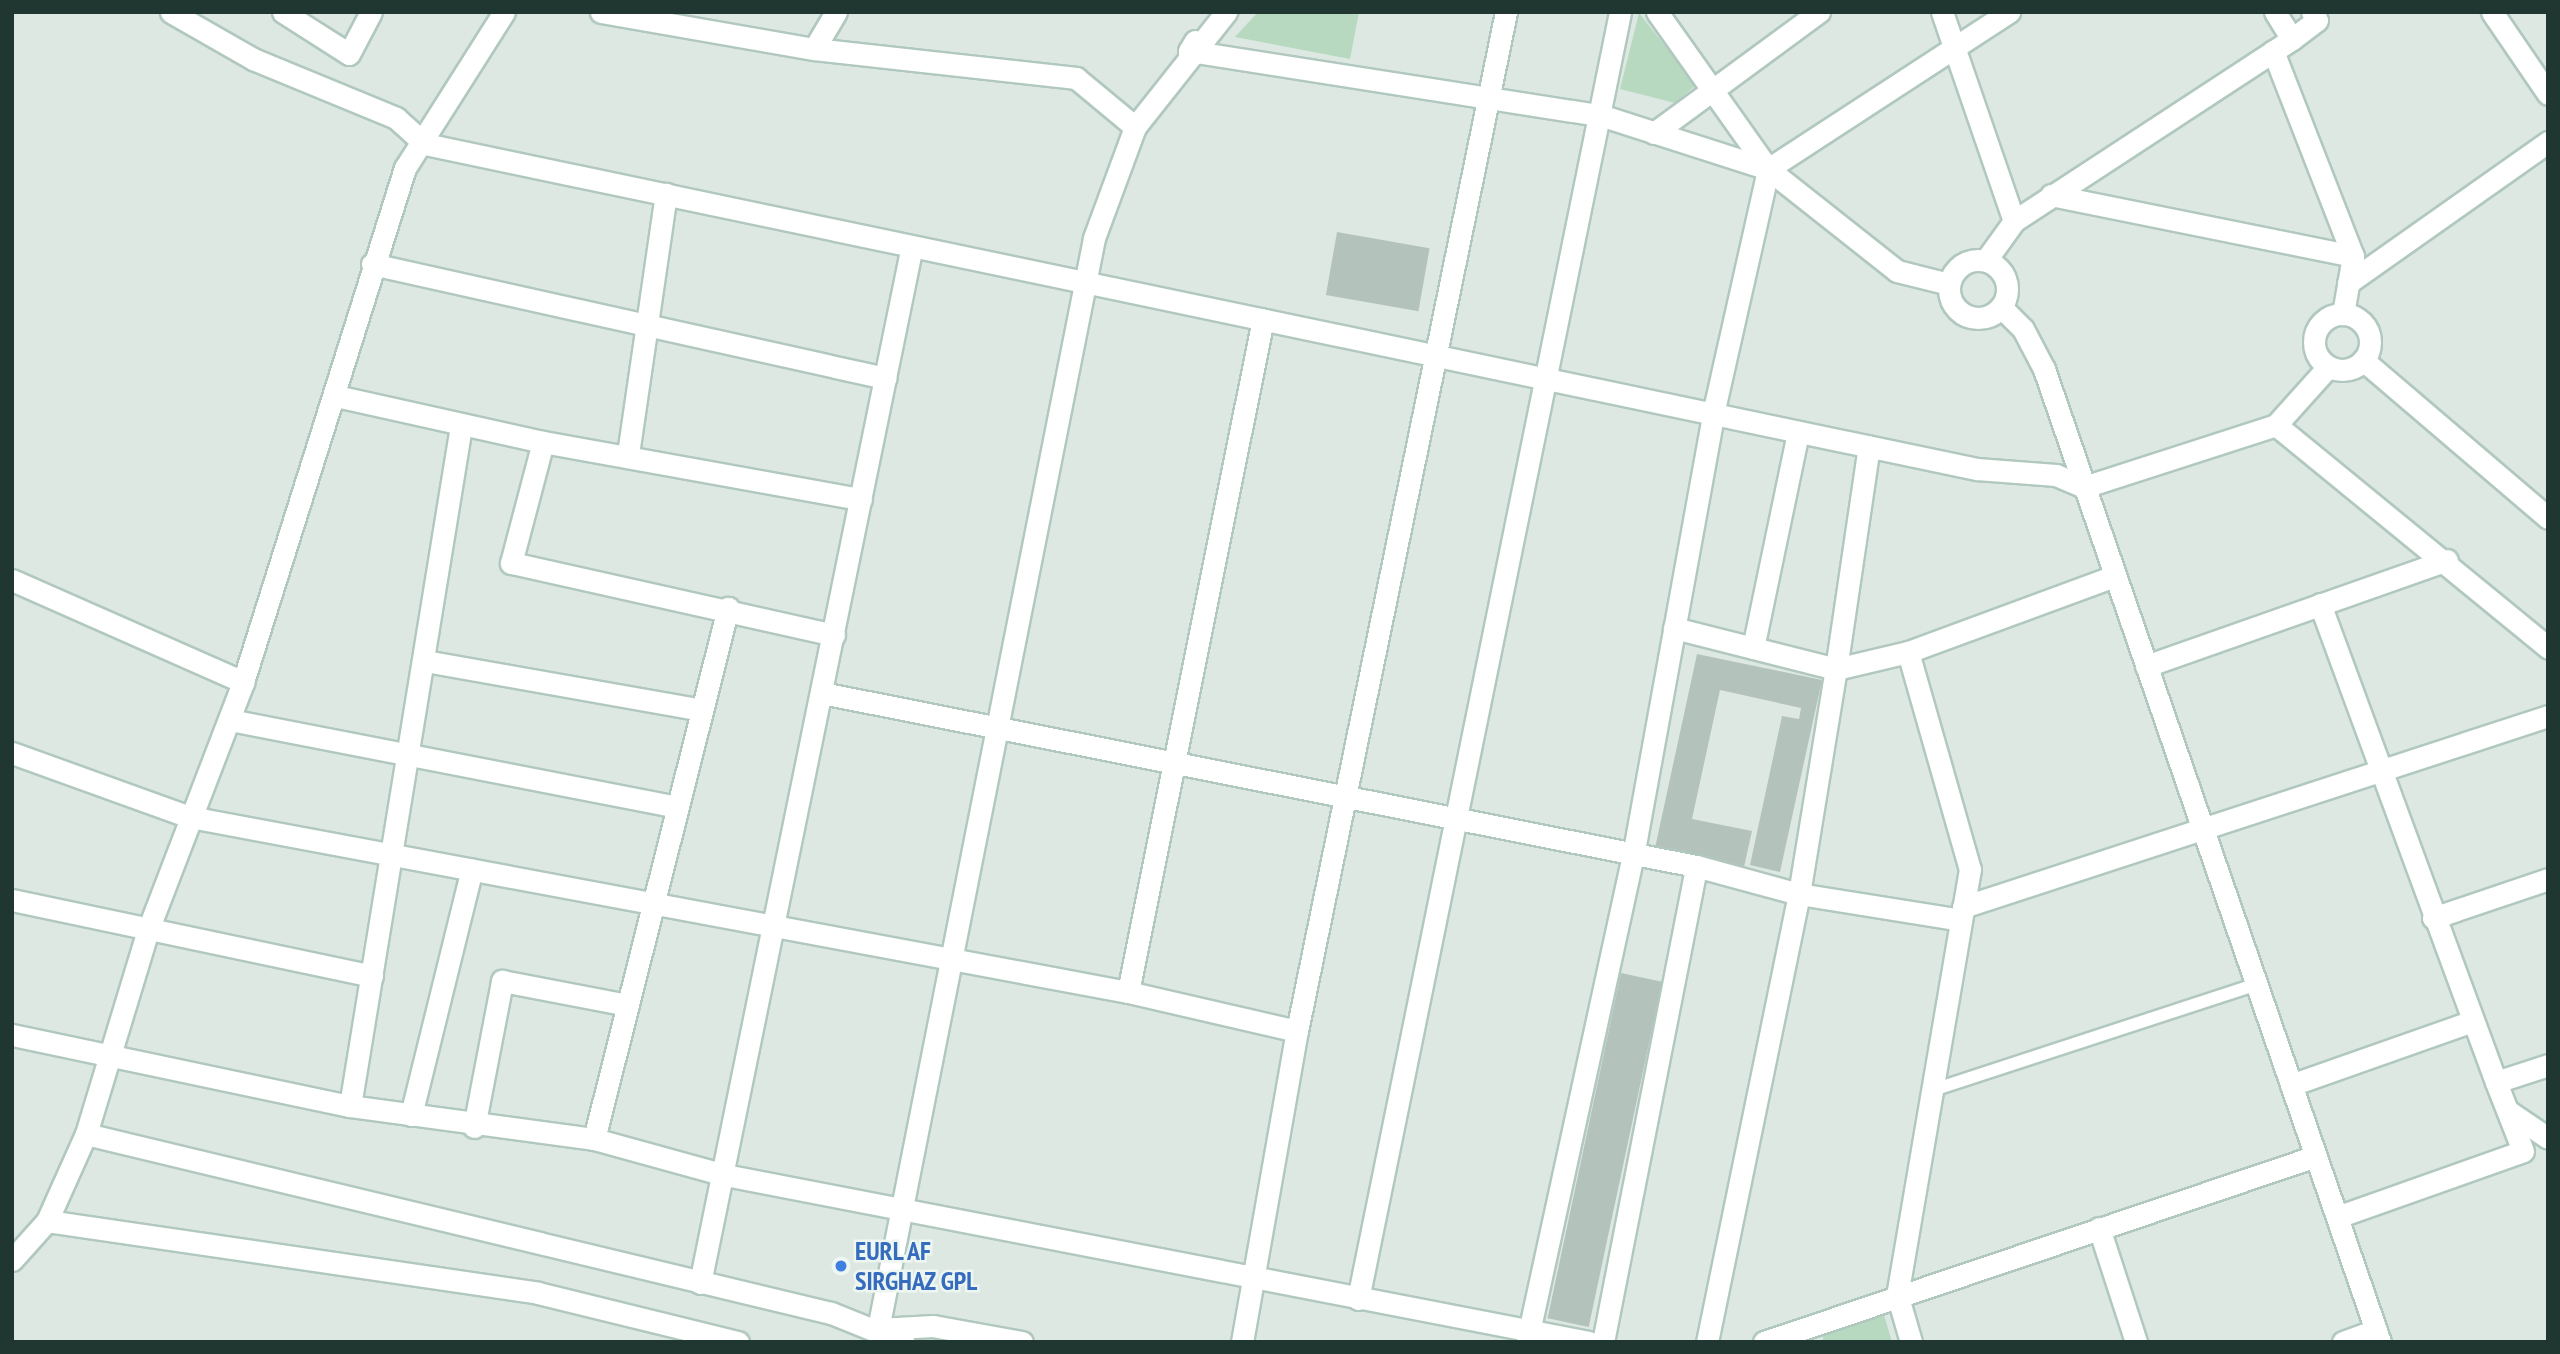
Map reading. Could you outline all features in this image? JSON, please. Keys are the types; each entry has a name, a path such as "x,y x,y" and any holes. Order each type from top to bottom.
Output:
{"street":[{"path":"171,12 253,59 396,118 425,144 1976,469 2056,475 2084,487 2276,425 2328,367"},
{"path":"283,12 349,54 371,12"},
{"path":"12,1260 47,1221 86,1134 148,930 243,682 335,396 372,264 405,168 425,144 504,12"},
{"path":"601,12 814,49 1076,78 1135,127"},
{"path":"814,49 836,12"},
{"path":"878,1329 1108,187 1135,127 1189,51 1211,12"},
{"path":"1189,51 1226,12"},
{"path":"1242,1342 1256,1277 1297,1031 1506,12"},
{"path":"1358,1299 1542,378 1600,116 1620,12"},
{"path":"1657,12 1768,169 1897,271 1949,284"},
{"path":"1654,133 1819,12"},
{"path":"1942,12 2014,221"},
{"path":"1528,1336 1633,856 1713,414 1768,169 2009,12"},
{"path":"2275,12 2292,39"},
{"path":"2492,12 2548,93"},
{"path":"1986,260 2014,221 2051,194 2292,39 2319,15"},
{"path":"1189,51 1600,116 1768,169"},
{"path":"2273,51 2353,256 2343,314"},
{"path":"2348,283 2548,142"},
{"path":"628,454 666,194"},
{"path":"2051,194 2353,256"},
{"path":"700,1283 726,1175 912,246"},
{"path":"1986,260 2006,280 2001,307 1985,317 1966,315 1952,302 1949,284 1967,261 1986,260"},
{"path":"372,264 885,378"},
{"path":"2001,307 2023,330 2043,369 2378,1336 2343,1342"},
{"path":"2343,314 2359,320 2369,335 2363,360 2347,370 2328,367 2316,353 2315,334 2326,320 2343,314"},
{"path":"1128,992 1264,319"},
{"path":"2363,360 2548,518"},
{"path":"335,396 461,426 543,442 628,454 861,499"},
{"path":"2276,425 2447,560 2548,648"},
{"path":"350,1106 425,661 461,426"},
{"path":"1753,649 1798,432"},
{"path":"543,442 511,563 728,608 834,635"},
{"path":"1707,1342 1799,894 1869,446"},
{"path":"2146,666 2447,560"},
{"path":"1674,628 1836,669 1908,652 2115,576"},
{"path":"12,580 243,682"},
{"path":"2320,604 2433,918 2523,1151 2337,1217"},
{"path":"594,1139 728,608"},
{"path":"1908,652 1970,869 1929,1091 1897,1294 1911,1342"},
{"path":"425,661 702,710"},
{"path":"822,693 1633,856 1696,866 1799,894 1962,913 2548,716"},
{"path":"230,720 409,752 678,807"},
{"path":"12,753 190,817 393,853 952,963 1128,992 1297,1031"},
{"path":"1603,1342 1696,866"},
{"path":"411,1115 472,869"},
{"path":"2433,918 2548,879"},
{"path":"12,900 372,976"},
{"path":"474,1127 502,981 628,1006"},
{"path":"2291,1084 2473,1021"},
{"path":"12,1035 111,1053 350,1106 474,1127 594,1139 726,1175 1256,1277 1528,1336 1589,1342"},
{"path":"2496,1082 2548,1065"},
{"path":"2508,1111 2548,1138"},
{"path":"86,1134 700,1283 878,1329 904,1342"},
{"path":"1764,1342 1808,1333 1897,1294 2316,1156"},
{"path":"47,1221 538,1293 733,1341"},
{"path":"2099,1228 2136,1342"},
{"path":"878,1329 933,1325 1022,1342"}],"lane":[{"path":"1929,1091 2256,985"}],"green space":[{"path":"1258,12 1359,12 1350,59 1235,37"},
{"path":"1639,13 1696,85 1675,103 1620,89"},
{"path":"1884,1315 1892,1342 1822,1342 1824,1334"}],"building":[{"path":"1337,232 1430,248 1418,311 1326,295"},
{"path":"1697,654 1822,680 1780,872 1750,865 1782,716 1799,719 1801,708 1720,690 1692,819 1752,831 1744,867 1655,848"},
{"path":"1621,973 1662,982 1589,1327 1548,1318"}],"place":[{"name":"EURL AF SIRGHAZ GPL","path":"841,1266"}]}
